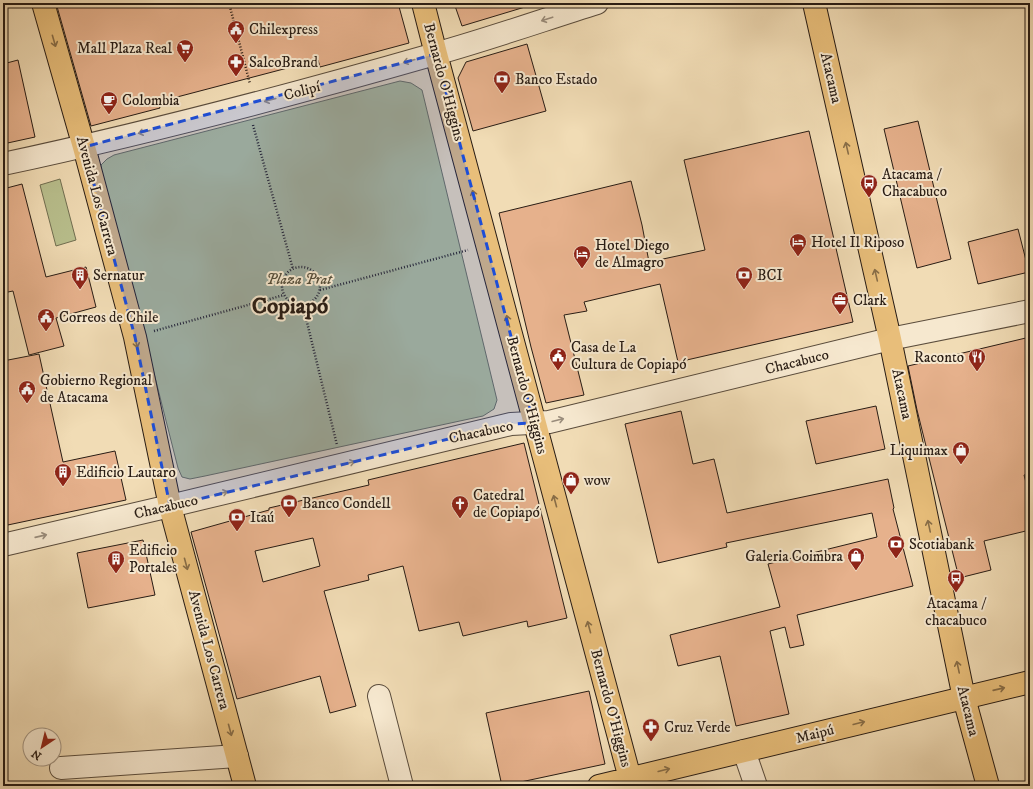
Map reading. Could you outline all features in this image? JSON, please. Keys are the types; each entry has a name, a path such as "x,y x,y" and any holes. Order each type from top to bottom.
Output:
{"main road":[{"name":"Avenida Los Carrera","path":"43,3 84,147 135,337 170,506 245,786"},
{"name":"Bernardo O'Higgins","path":"423,3 631,782"},
{"name":"Atacama","path":"814,3 890,339 964,698 988,786"},
{"name":"Maipú","path":"599,786 631,782 744,751 1030,682"}],"street":[{"name":"Colipí","path":"3,164 84,147 251,105 436,54 597,3"},
{"name":"Chacabuco","path":"3,544 170,506 511,424 549,422 890,339 1030,311"},
{"path":"379,696 402,786"},
{"path":"744,751 756,786"},
{"path":"61,768 237,756"}],"path":[{"path":"229,3 251,105 293,269"},
{"path":"320,290 488,245"},
{"path":"299,267 311,269 319,278 321,284 318,296 309,304 303,306 296,305 290,302 284,295 282,284 284,278 293,269 299,267"},
{"path":"135,337 284,295"},
{"path":"303,306 342,465"}],"highlighted area":[{"path":"436,54 534,423 511,424 170,506 135,337 84,147"}],"green space":[{"name":"Plaza Prat","path":"400,81 411,83 422,90 497,400 494,409 483,416 205,476 190,479 182,477 178,468 101,174 101,165 114,155"},
{"path":"60,179 76,240 56,246 40,185"}],"building":[{"name":"Mall Plaza Real","path":"56,3 398,3 409,43 320,67 318,60 158,102 160,108 91,126"},
{"path":"454,3 525,3 525,7 462,26"},
{"name":"Banco Estado","path":"527,44 546,111 473,131 458,78 466,62"},
{"path":"18,60 35,137 3,144 3,64"},
{"path":"918,121 951,259 917,268 884,129"},
{"path":"809,131 853,322 678,362 660,284 584,302 587,311 564,315 584,395 546,403 499,213 631,181 649,262 705,250 684,160"},
{"path":"22,184 46,277 86,267 96,307 56,318 64,346 29,355 13,291 3,293 3,189"},
{"path":"1018,229 1029,272 978,284 968,242"},
{"path":"1030,337 1030,474 1024,475 1030,498 1030,530 984,541 991,570 959,578 917,410 908,366"},
{"path":"39,354 63,462 115,451 126,500 3,526 3,361"},
{"path":"876,406 885,449 816,464 806,421"},
{"path":"681,411 693,464 714,459 727,513 888,479 893,509 913,586 797,615 804,645 790,648 785,627 770,631 789,714 736,726 720,656 678,666 670,635 780,607 768,564 877,537 872,513 726,543 727,547 658,563 625,424"},
{"path":"524,443 567,618 528,627 527,621 463,636 459,622 419,631 403,566 368,575 369,580 324,591 356,706 330,713 320,676 237,699 191,532 269,510 269,508 369,485 368,480","holes":["313,538 320,566 263,582 255,551"]},
{"name":"Edificio Portales","path":"143,540 155,595 88,608 77,553"},
{"path":"589,691 605,764 502,786 486,713"}],"place":[{"name":"Chilexpress","path":"236,44"},
{"name":"Mall Plaza Real","path":"185,63"},
{"name":"SalcoBrand","path":"236,77"},
{"name":"Banco Estado","path":"502,94"},
{"name":"Colombia","path":"109,115"},
{"name":"Atacama / Chacabuco","path":"869,198"},
{"name":"Hotel Il Riposo","path":"798,257"},
{"name":"Hotel Diego de Almagro","path":"582,269"},
{"name":"Sernatur","path":"80,290"},
{"name":"BCI","path":"744,290"},
{"name":"Clark","path":"840,315"},
{"name":"Correos de Chile","path":"46,332"},
{"name":"Casa de La Cultura de Copiapó","path":"558,371"},
{"name":"Raconto","path":"977,372"},
{"name":"Gobierno Regional de Atacama","path":"27,404"},
{"name":"Liquimax","path":"961,465"},
{"name":"Edificio Lautaro","path":"63,487"},
{"name":"wow","path":"571,495"},
{"name":"Banco Condell","path":"289,518"},
{"name":"Catedral de Copiapó","path":"460,519"},
{"name":"Itaú","path":"237,532"},
{"name":"Scotiabank","path":"896,559"},
{"name":"Galeria Coimbra","path":"856,571"},
{"name":"Edificio Portales","path":"116,574"},
{"name":"Atacama / chacabuco","path":"956,593"},
{"name":"Cruz Verde","path":"651,742"}],"district":[{"name":"Copiapó","path":"290,306"}]}
